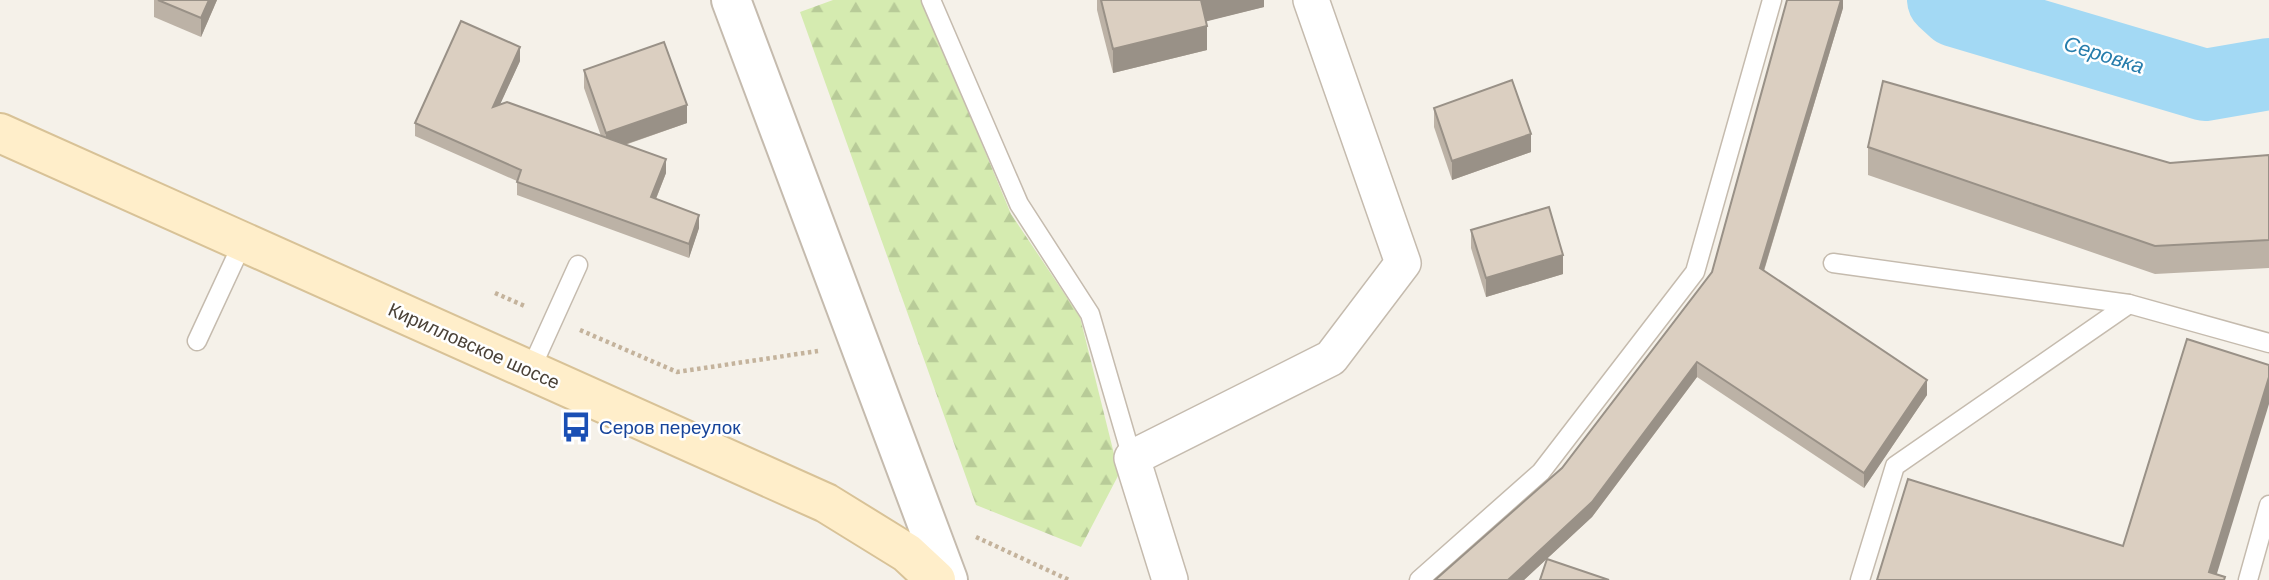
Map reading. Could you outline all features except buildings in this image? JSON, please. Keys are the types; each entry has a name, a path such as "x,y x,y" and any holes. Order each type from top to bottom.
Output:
{"main road":[{"name":"Кирилловское шоссе","path":"0,134 826,503 907,553 936,580"}],"street":[{"path":"731,0 948,580"},
{"path":"1170,580 1132,458 1331,358 1403,263 1311,0"}],"lane":[{"path":"931,0 1019,204 1090,314 1132,458"},
{"path":"1419,580 1541,472 1695,272 1772,0"},
{"path":"197,341 243,243"},
{"path":"1833,262 2129,304 2269,342"},
{"path":"530,371 578,265"},
{"path":"1860,580 1895,466 2129,304"},
{"path":"2248,580 2269,505"}],"path":[{"path":"495,293 677,372 818,351"},
{"path":"969,534 1069,580"}],"green space":[{"path":"833,0 922,0 1011,214 1080,317 1119,474 1081,547 976,505 800,12"}],"waterway":[{"name":"Серовка","path":"1943,0 1955,11 2205,85 2269,74"}],"place":[{"name":"Серов переулок","path":"576,427"}]}
